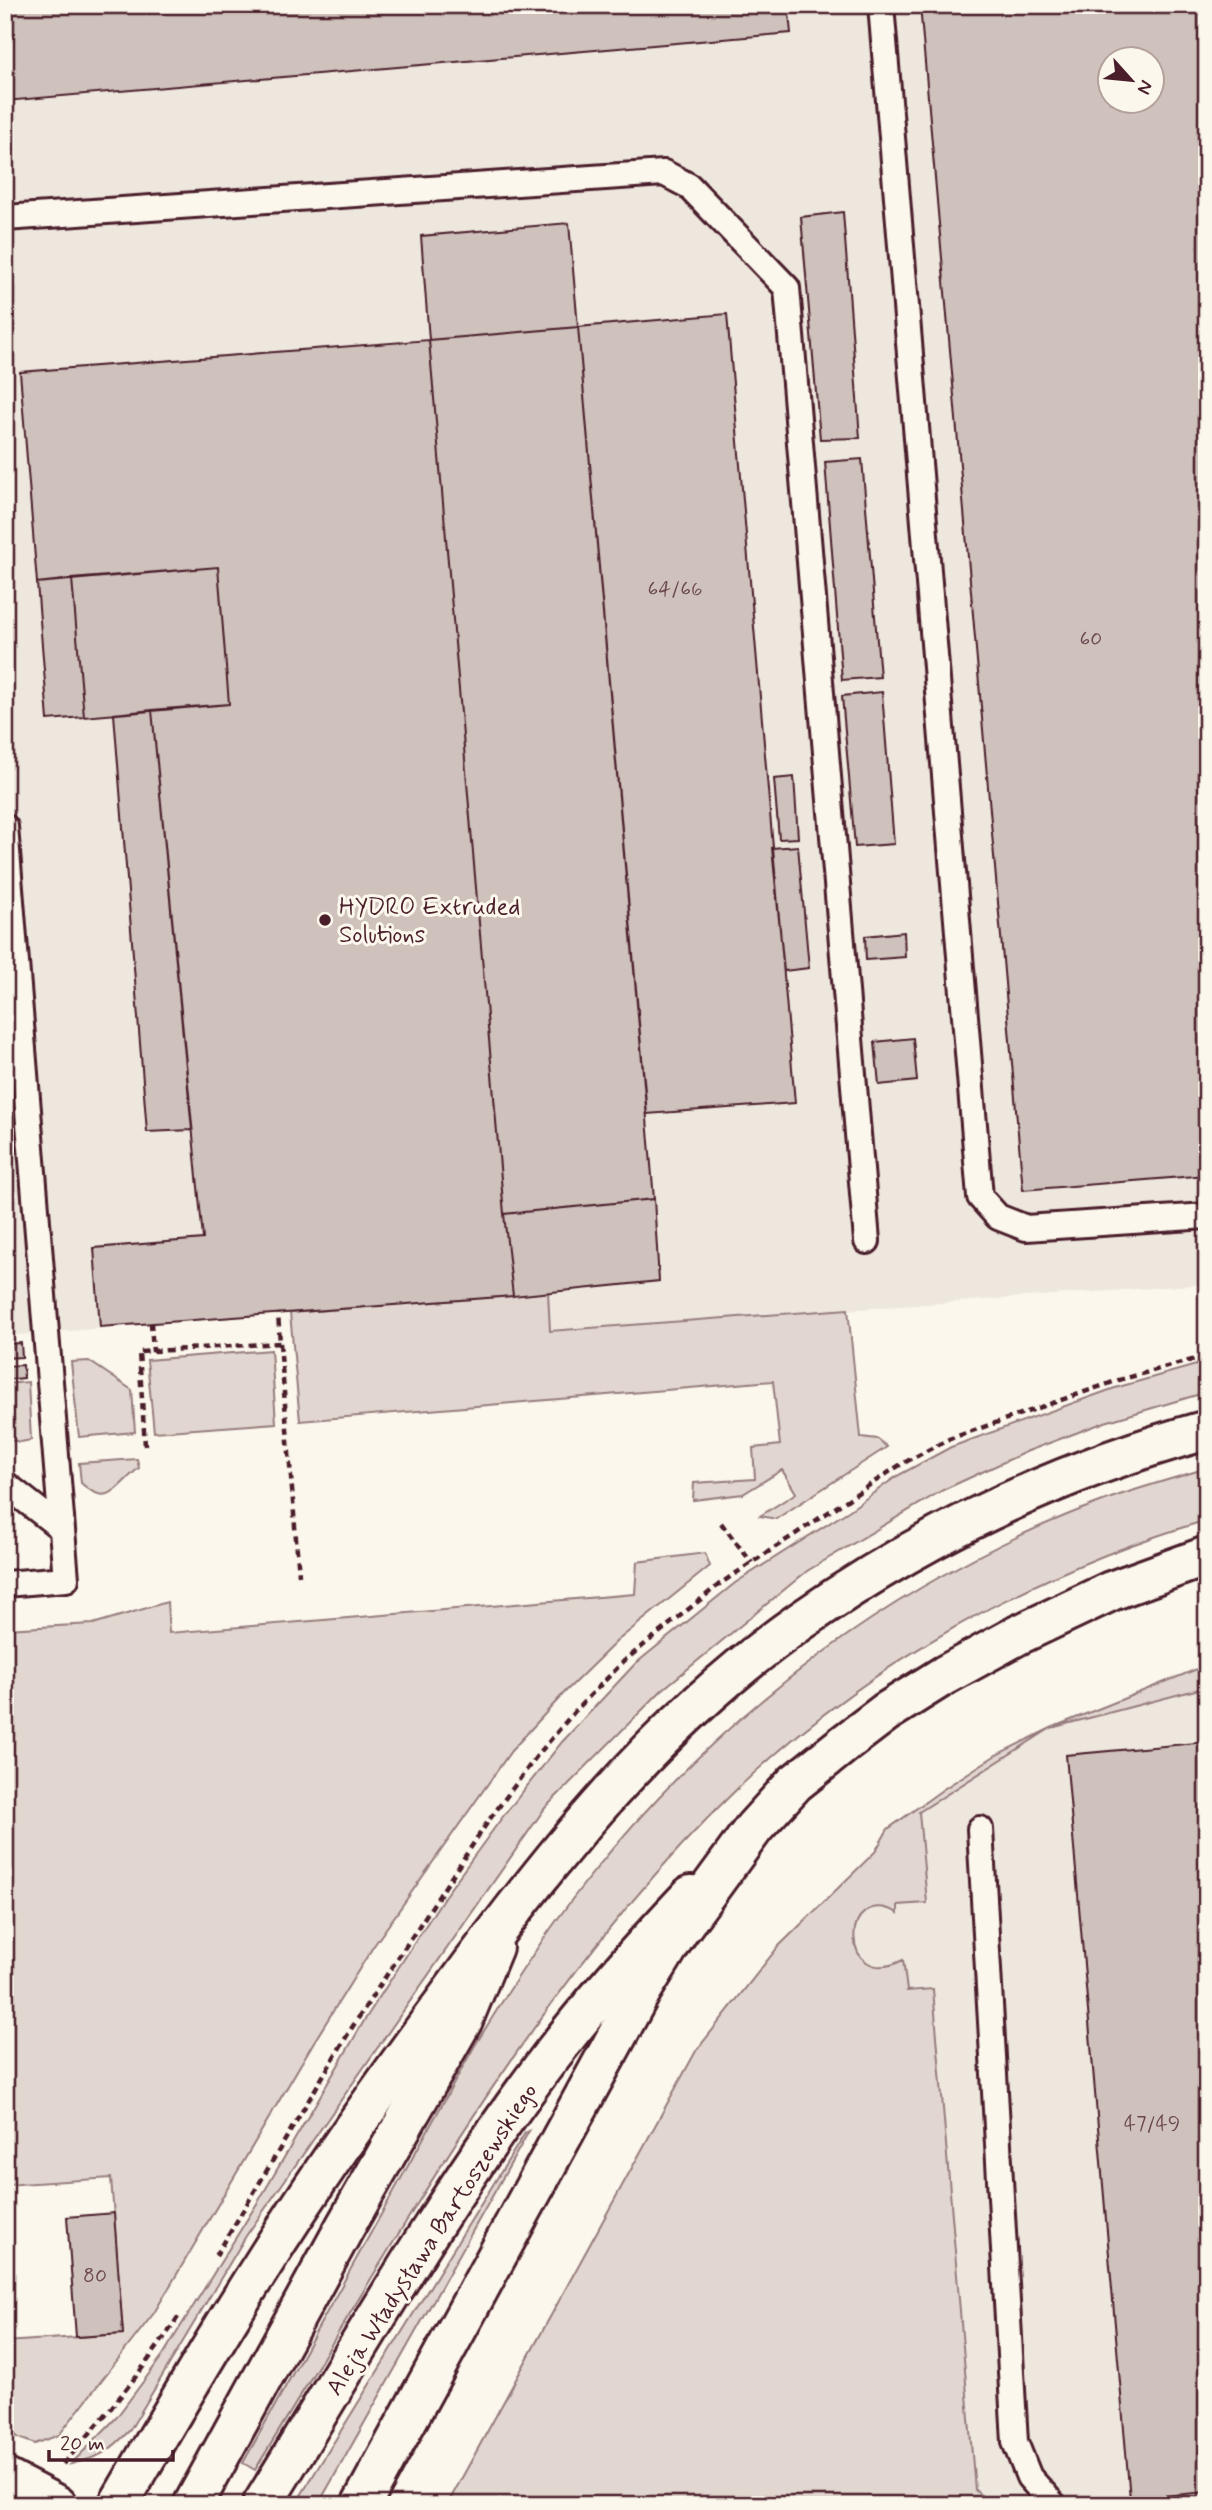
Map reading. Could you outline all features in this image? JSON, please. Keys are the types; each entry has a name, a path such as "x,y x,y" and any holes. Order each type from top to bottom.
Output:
{"main road":[{"path":"118,2505 262,2265 380,2089 504,1919 597,1805 665,1734 731,1676 799,1622 876,1572 1029,1491 1096,1464 1207,1430"},
{"name":"Aleja Władysława Bartoszewskiego","path":"262,2505 479,2156 537,2075 631,1959 805,1775 887,1712 945,1675 1018,1635 1111,1591 1207,1556"},
{"name":"Aleja Władysława Bartoszewskiego","path":"361,2505 640,1992 678,1932 754,1828"},
{"path":"193,2505 345,2227 463,2020 504,1919"},
{"path":"5,2478 58,2505"}],"lane":[{"path":"881,5 980,1197 998,1217 1026,1228 1207,1216"},
{"path":"5,218 664,173 689,186 787,288 867,1241"},
{"path":"5,827 66,1579 5,1584"},
{"path":"5,1484 61,1528"},
{"path":"980,1829 1016,2442 1029,2477 1054,2505"}],"path":[{"path":"278,1314 299,1576"},
{"path":"151,1323 153,1352"},
{"path":"145,1446 139,1352 280,1343"},
{"path":"721,1523 752,1563"}],"shaded area":[{"path":"5,5 1207,5 1207,1284 550,1331 548,1293 5,1336"},
{"path":"548,1292 550,1331 848,1309 861,1437 878,1439 887,1447 776,1519 760,1516 796,1493 782,1470 743,1494 693,1500 694,1483 755,1479 753,1448 780,1445 773,1381 300,1421 290,1313"},
{"path":"271,1350 276,1423 154,1432 147,1360"},
{"path":"89,1361 132,1390 135,1432 79,1437 71,1362"},
{"path":"1207,1362 1207,1392 1105,1422 1028,1451 943,1490 807,1571 662,1690 545,1808 246,2236 130,2430 104,2453 71,2464 116,2418 163,2355 261,2197 364,2021 444,1897 562,1742 635,1664 735,1583 850,1510 897,1476 951,1447 1115,1388"},
{"path":"28,1382 31,1440 21,1442 5,1439 5,1384"},
{"path":"137,1459 139,1468 112,1492 99,1494 81,1483 79,1463"},
{"path":"1207,1468 1207,1520 1078,1566 954,1627 896,1663 840,1702 786,1745 735,1791 663,1865 597,1945 534,2028 474,2115 255,2470 243,2463 474,2047 514,1983 587,1880 640,1818 697,1759 758,1704 822,1653 890,1607 961,1565 1035,1529 1111,1498"},
{"path":"705,1553 710,1566 617,1641 511,1751 373,1947 154,2313 59,2435 35,2444 19,2438 5,2427 5,2342 123,2334 111,2178 5,2185 5,1629 93,1624 167,1602 169,1633 635,1594 637,1562"},
{"path":"1207,1665 1207,1687 1051,1728"},
{"path":"1207,1687 1207,2505 962,2505 822,1973 919,1812 1051,1728"},
{"path":"1051,1728 919,1812 927,1903 898,1905 898,1913 879,1907 865,1912 857,1923 854,1937 858,1951 867,1962 882,1966 903,1960 907,1991 933,1989 975,2490 992,2505 447,2505 696,2051 778,1947 875,1852 888,1829 996,1755"},
{"path":"529,2131 318,2505 295,2505 525,2133"}],"building":[{"path":"5,5 788,5 791,33 5,101"},
{"path":"920,5 1207,5 1207,1175 1023,1190"},
{"path":"843,212 860,438 820,439 801,217"},
{"path":"569,223 578,327 429,340 421,236"},
{"path":"727,314 795,1103 647,1114 578,327"},
{"path":"578,327 654,1199 504,1214 429,340"},
{"name":"HYDRO Extruded Solutions","path":"429,340 513,1296 100,1327 94,1248 203,1239 152,710 229,704 218,567 37,583 20,372"},
{"path":"862,459 880,677 842,680 825,462"},
{"path":"218,567 229,704 84,717 72,579"},
{"path":"72,579 84,717 48,720 37,583"},
{"path":"882,692 894,844 855,847 842,696"},
{"path":"152,710 192,1130 147,1132 114,714"},
{"path":"794,777 798,838 779,839 774,779"},
{"path":"798,846 809,968 784,971 772,848"},
{"path":"904,932 905,957 866,960 865,936"},
{"path":"913,1038 917,1081 879,1085 875,1042"},
{"path":"654,1199 659,1281 513,1296 504,1214"},
{"path":"21,1343 22,1357 5,1358 5,1344"},
{"path":"23,1365 24,1378 5,1380 5,1366"},
{"path":"1207,1742 1207,2492 1130,2499 1066,1755"},
{"path":"114,2213 123,2334 76,2337 67,2217"}],"place":[{"name":"HYDRO Extruded Solutions","path":"325,920"}]}
